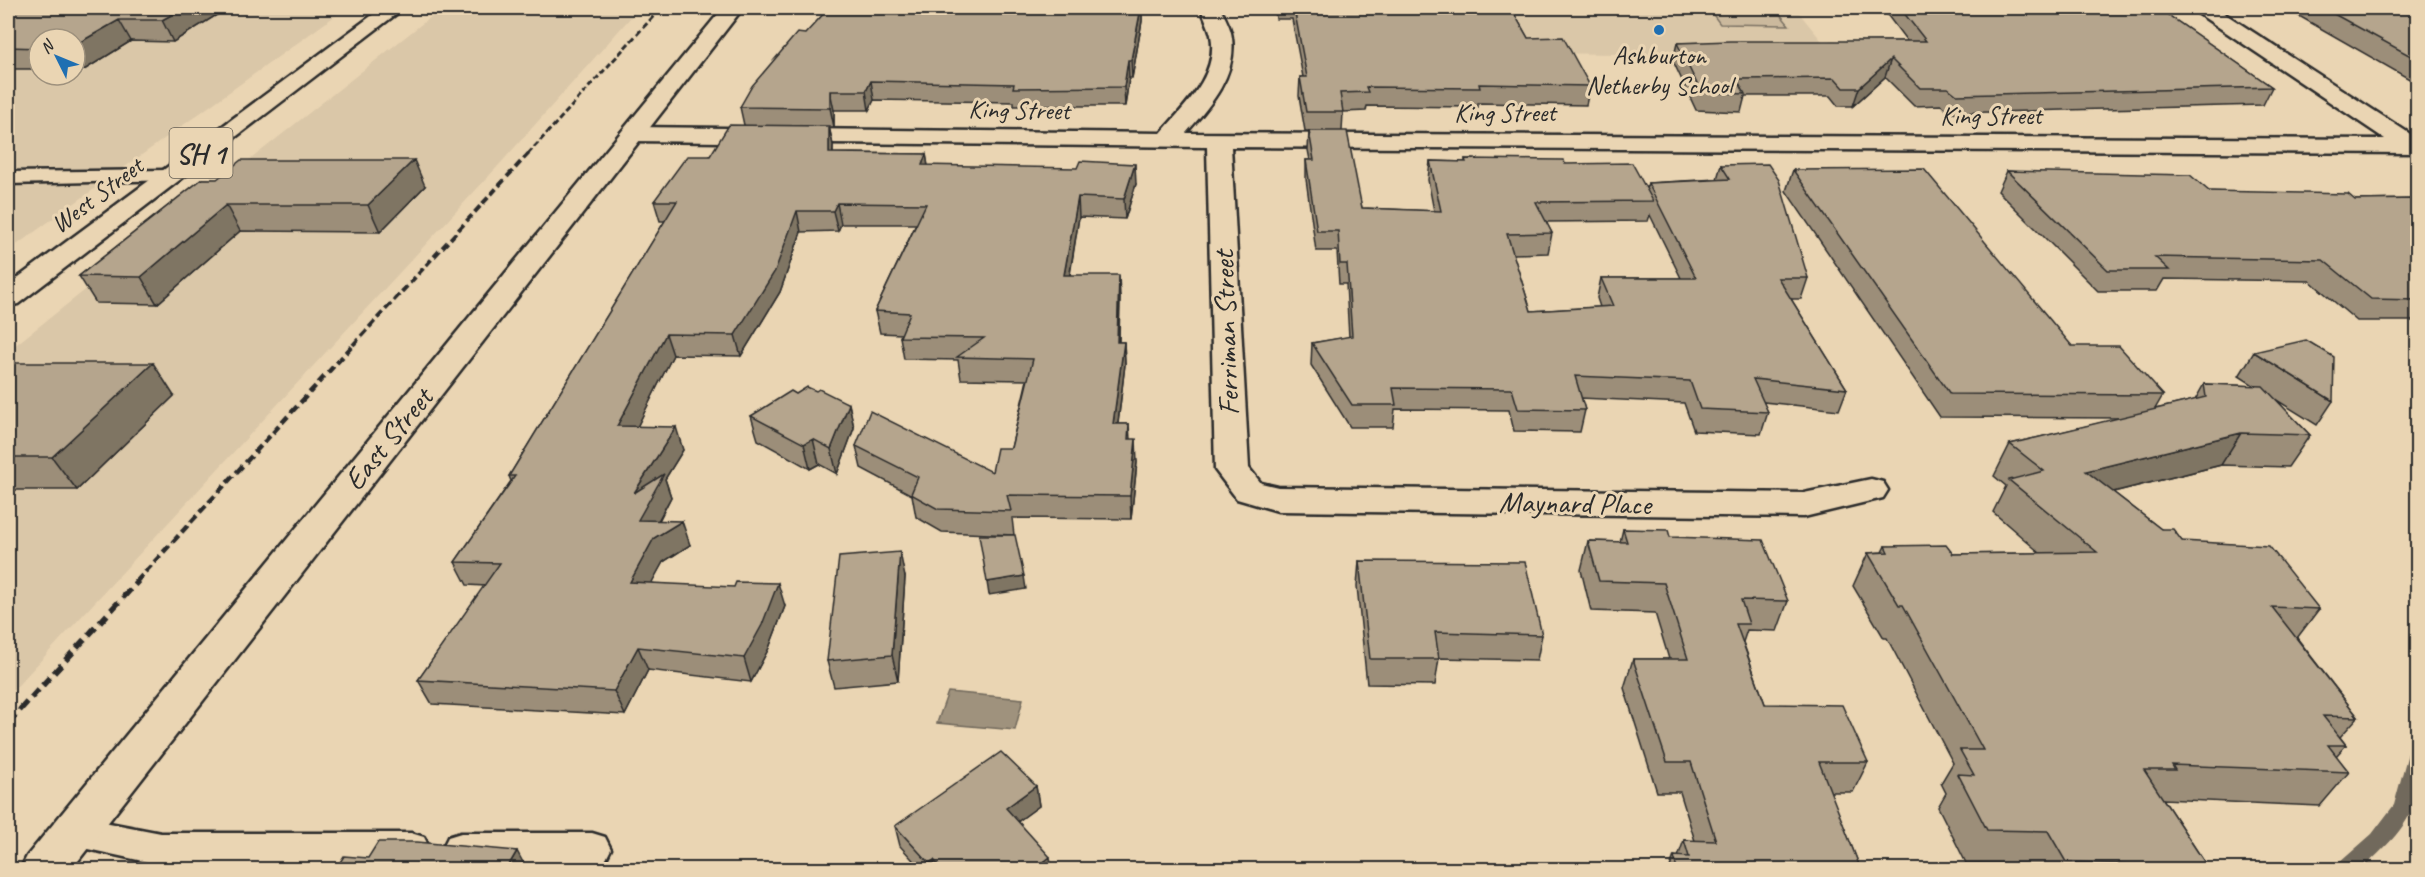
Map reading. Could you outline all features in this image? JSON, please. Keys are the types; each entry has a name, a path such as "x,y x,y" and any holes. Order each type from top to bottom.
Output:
{"main road":[{"name":"West Street","path":"8,298 394,8"},
{"name":"East Street","path":"43,870 733,8"},
{"path":"1167,140 1212,85 1222,62 1222,38 1211,8"},
{"path":"2203,8 2415,147"},
{"name":"King Street","path":"633,134 1167,140 2415,147"},
{"name":"Ferriman Street","path":"1219,139 1232,470 1249,491 1278,499"},
{"name":"Maynard Place","path":"1278,499 1804,505 1871,490"}],"lane":[{"path":"8,178 169,176"},
{"path":"73,832 161,849 592,849"}],"shaded area":[{"path":"8,8 346,8 8,251"},
{"path":"442,8 639,8 499,165 8,696 8,351"},
{"name":"Ashburton Netherby School","path":"1496,8 1795,8 1834,56 1514,53"},
{"path":"1708,8 1775,8 1789,25 1720,24"},
{"path":"948,692 1023,699 1015,730 937,723"}],"building":[{"path":"8,8 184,8 162,20 119,20 87,38 87,27 27,27 27,48 8,47"},
{"path":"829,8 1141,8 1124,87 1013,88 1014,84 871,81 866,91 830,91 830,108 740,107 752,86 797,33 805,34"},
{"path":"1294,8 1511,8 1528,38 1563,37 1590,86 1479,84 1480,88 1366,87 1368,92 1340,93 1343,112 1306,112 1300,77 1307,77"},
{"path":"1900,8 2158,8 2272,87 1957,95 1948,88 1920,88 1891,59 1859,88 1844,88 1835,78 1737,79 1745,94 1701,92 1677,43 1926,41"},
{"path":"2323,8 2418,8 2418,60"},
{"path":"729,125 829,126 829,153 926,154 922,165 1077,168 1080,161 1135,164 1124,199 1078,197 1064,275 1119,275 1117,342 1124,342 1113,424 1129,424 1128,439 1136,439 1130,496 1007,495 1011,511 938,509 911,494 918,477 856,446 870,411 992,472 997,448 1011,448 1033,359 957,357 984,338 900,337 910,313 875,311 926,204 837,203 833,211 797,211 775,271 735,335 666,334 617,426 676,427 634,493 664,474 638,520 682,521 654,538 630,582 734,587 736,582 778,583 762,625 744,658 638,647 614,691 418,680 500,563 455,562 515,476 509,476 677,201 654,201 687,156 710,156"},
{"path":"1309,131 1347,131 1362,208 1441,211 1430,161 1466,162 1465,159 1564,160 1565,164 1632,163 1653,201 1536,202 1552,233 1507,234 1531,311 1613,306 1601,278 1696,278 1648,183 1730,179 1721,165 1768,164 1779,180 1808,278 1778,278 1847,389 1753,379 1768,412 1700,409 1690,381 1575,376 1585,410 1518,409 1512,389 1393,388 1396,405 1352,405 1312,343 1352,336 1347,264 1340,264 1338,231 1317,231 1306,160 1314,160"},
{"path":"241,160 414,160 368,205 226,205 141,277 79,276 202,179 217,179"},
{"path":"1924,169 2072,346 2119,346 2163,395 1950,394 1793,170"},
{"path":"2007,171 2190,175 2209,191 2348,194 2355,200 2418,199 2418,300 2371,299 2323,260 2155,257 2169,270 2108,270"},
{"path":"2306,340 2334,357 2333,401 2254,352"},
{"path":"8,363 153,363 52,457 8,457"},
{"path":"2204,384 2263,386 2310,435 2241,433 2086,471 2161,529 2173,529 2182,541 2269,546 2319,609 2272,607 2358,717 2323,716 2346,745 2328,745 2349,772 2172,765 2175,770 2144,770 2207,866 2066,862 2048,831 1987,830 1958,774 1974,775 1960,750 1983,750 1903,605 1899,605 1868,553 1888,552 1885,546 1946,545 1953,554 2097,552 2009,480 2044,471 2010,444 2206,397"},
{"path":"807,387 816,391 819,389 849,404 831,449 813,439 804,444 751,416 791,391 796,394"},
{"path":"1623,529 1668,530 1670,537 1763,540 1788,601 1741,600 1749,624 1736,624 1765,704 1842,705 1868,762 1819,762 1861,870 1677,870 1674,856 1689,857 1684,840 1716,841 1691,762 1667,762 1633,659 1688,659 1664,583 1599,581 1588,541 1627,542"},
{"path":"979,535 1015,535 1024,576 987,582"},
{"path":"900,552 892,655 827,661 839,557"},
{"path":"1359,561 1525,562 1542,635 1435,632 1439,659 1370,659"},
{"path":"1001,752 1036,786 1006,808 1050,857 1033,870 942,870 934,860 929,863 895,826"},
{"path":"378,842 417,842 517,851 506,870 335,870 344,856 368,858"}],"waterway":[{"path":"2346,870 2379,840 2403,808 2418,753"}],"railway":[{"path":"528,154 661,8"},
{"path":"353,345 529,153"},
{"path":"136,582 355,343"},
{"path":"8,723 138,581"}],"place":[{"name":"Ashburton Netherby School","path":"1659,30"}]}
